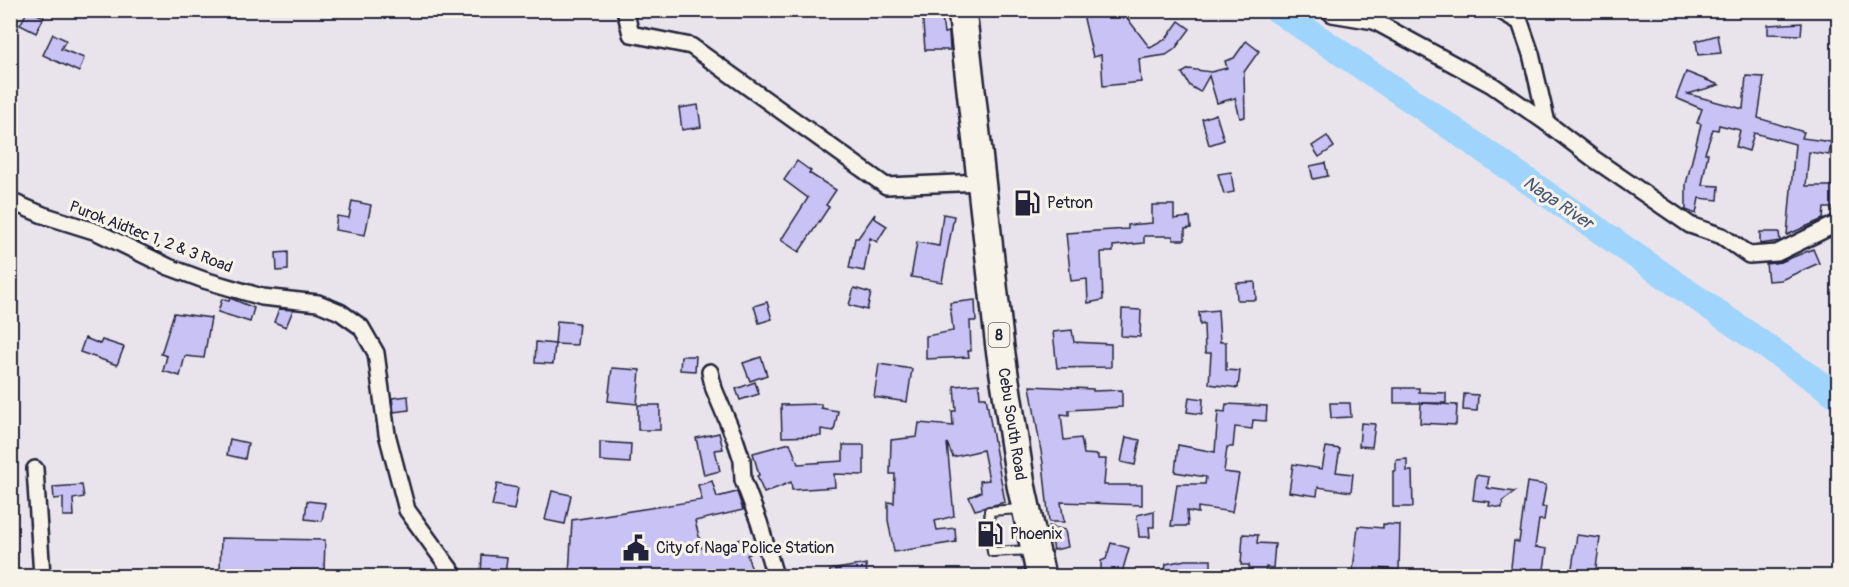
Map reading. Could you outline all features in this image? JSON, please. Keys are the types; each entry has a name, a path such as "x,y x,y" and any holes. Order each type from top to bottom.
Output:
{"highway":[{"name":"Cebu South Road","path":"962,10 973,91 1000,348 1026,509 1041,576"},
{"name":"Cebu South Road","path":"971,10 973,91"}],"street":[{"path":"625,10 631,34 691,46 886,186 982,182"},
{"path":"1499,10 1521,22 1547,123"},
{"path":"1332,14 1374,21 1492,85 1690,225 1722,236 1749,255 1778,253 1839,223"},
{"name":"Purok Aidtec 1, 2 & 3 Road","path":"10,201 43,215 97,232 169,267 262,297 318,303 340,312 361,327 376,353 387,434 407,510 455,576"},
{"path":"710,372 742,460 743,480 757,513 775,576"},
{"path":"36,470 42,576"}],"lane":[{"path":"990,525 989,511 1026,509"},
{"path":"991,543 992,552 1035,550"}],"building":[{"path":"28,10 44,17 36,33 20,25"},
{"path":"922,10 941,10 944,33 949,32 950,50 925,50"},
{"path":"1082,10 1121,10 1150,48 1166,39 1179,21 1190,29 1175,49 1166,55 1139,59 1141,82 1103,86 1101,55 1093,57"},
{"path":"1802,23 1801,35 1768,34 1768,25"},
{"path":"53,34 66,40 61,49 84,58 79,72 43,55"},
{"path":"1718,35 1721,53 1698,55 1696,41"},
{"path":"1246,41 1259,51 1244,72 1245,117 1240,118 1235,98 1217,103 1209,76 1200,92 1190,86 1182,73 1189,69 1211,72 1227,68 1225,61 1234,58"},
{"path":"1686,72 1719,85 1688,94 1743,109 1746,76 1764,77 1758,118 1804,132 1802,138 1831,142 1829,155 1809,152 1806,186 1838,186 1839,208 1824,208 1823,219 1787,235 1795,144 1754,133 1749,151 1736,147 1740,130 1719,125 1718,130 1713,129 1705,153 1708,153 1702,185 1719,186 1718,200 1699,198 1696,214 1686,210 1686,184 1701,124 1697,123 1702,109 1676,98"},
{"path":"698,105 701,127 682,130 679,108"},
{"path":"1216,114 1224,140 1209,145 1202,119"},
{"path":"1327,136 1334,147 1319,157 1312,146"},
{"path":"797,161 811,171 809,173 836,190 826,205 829,207 799,252 781,240 808,198 784,180"},
{"path":"1325,163 1328,176 1313,179 1310,166"},
{"path":"1231,172 1234,192 1224,194 1218,174"},
{"path":"352,201 371,205 365,235 335,230 337,216 349,218"},
{"path":"1152,205 1174,205 1174,219 1190,217 1191,228 1185,229 1185,240 1173,240 1173,236 1144,236 1144,243 1113,246 1113,252 1101,252 1103,300 1088,303 1087,279 1071,281 1066,233 1128,229 1128,225 1152,223"},
{"path":"875,214 874,218 887,226 877,242 870,238 864,271 849,268 855,238 858,238"},
{"path":"943,214 954,216 942,282 911,277 917,242 939,246"},
{"path":"1760,232 1779,232 1780,241 1760,244"},
{"path":"1813,249 1819,263 1781,280 1768,281 1766,264 1781,262"},
{"path":"288,252 288,270 277,271 276,253"},
{"path":"1255,282 1256,300 1237,300 1236,283"},
{"path":"854,288 871,293 867,310 849,305"},
{"path":"230,298 254,308 250,322 218,312 222,299 229,301"},
{"path":"975,300 976,321 970,321 971,351 968,351 969,357 926,359 926,336 953,331 950,303"},
{"path":"767,302 772,319 759,323 754,306"},
{"path":"279,309 293,310 286,327 274,322"},
{"path":"1122,309 1141,310 1140,337 1121,336"},
{"path":"1218,310 1220,342 1226,342 1226,370 1240,371 1238,388 1209,384 1211,353 1205,353 1204,324 1200,325 1199,312"},
{"path":"174,313 211,318 204,358 185,356 180,376 163,371 167,356 161,354"},
{"path":"557,321 579,323 577,345 555,344"},
{"path":"1072,330 1074,342 1111,344 1111,367 1057,368 1053,332"},
{"path":"85,338 100,344 102,340 124,347 117,365 80,352"},
{"path":"536,342 555,344 553,364 535,363"},
{"path":"681,356 696,356 695,371 680,370"},
{"path":"761,357 767,375 750,381 743,363"},
{"path":"879,364 912,369 907,402 874,397"},
{"path":"612,368 640,370 637,404 608,401"},
{"path":"755,382 759,394 740,400 736,389"},
{"path":"979,384 980,397 986,397 1005,502 975,510 969,497 981,492 980,481 989,480 983,450 953,457 947,443 954,516 935,521 937,530 955,528 956,542 894,552 888,520 888,502 894,503 895,474 890,474 891,440 917,437 919,423 953,426 952,411 956,411 954,386"},
{"path":"1030,386 1093,389 1093,391 1122,390 1122,407 1069,410 1069,415 1061,414 1064,440 1081,438 1084,454 1098,455 1098,459 1106,459 1104,485 1142,485 1142,505 1061,502 1064,522 1049,522 1043,463"},
{"path":"1394,388 1419,388 1419,392 1446,393 1446,403 1394,403"},
{"path":"1464,394 1478,395 1477,411 1463,410"},
{"path":"408,396 409,410 394,412 392,398"},
{"path":"1189,397 1203,399 1202,414 1187,412"},
{"path":"1330,403 1350,403 1351,417 1331,418"},
{"path":"1421,403 1457,405 1456,425 1420,423"},
{"path":"821,404 821,408 838,411 834,431 821,429 821,436 782,437 781,405"},
{"path":"1226,404 1267,406 1266,421 1253,420 1252,429 1235,427 1233,447 1227,447 1224,472 1239,474 1232,512 1198,507 1198,513 1187,511 1188,526 1171,526 1177,484 1205,484 1206,477 1175,472 1178,445 1215,452 1218,411 1225,412"},
{"path":"638,405 660,405 660,430 638,430"},
{"path":"1361,423 1375,424 1372,447 1359,446"},
{"path":"719,433 723,449 715,450 720,471 704,475 696,438"},
{"path":"1126,437 1140,440 1135,465 1121,462"},
{"path":"230,439 248,443 245,459 227,455"},
{"path":"600,442 631,444 630,463 600,461"},
{"path":"790,443 798,464 843,461 843,445 864,445 864,475 834,474 835,487 792,490 791,482 764,493 757,476 759,475 753,453"},
{"path":"1326,447 1340,449 1336,472 1353,474 1351,492 1318,487 1317,496 1289,492 1293,464 1322,469"},
{"path":"1407,459 1407,471 1412,471 1413,507 1393,507 1393,471 1396,471 1396,460"},
{"path":"1476,475 1489,477 1487,488 1515,492 1503,501 1502,508 1489,506 1490,502 1473,500"},
{"name":"City of Naga Police Station","path":"712,481 717,497 737,492 743,510 695,521 703,551 745,538 750,554 747,555 754,576 569,576 572,520 702,500 698,485"},
{"path":"1527,482 1546,485 1542,507 1546,507 1544,520 1539,520 1535,547 1547,549 1543,576 1510,576 1514,541 1519,542"},
{"path":"497,484 518,488 514,510 492,506"},
{"path":"82,485 84,497 73,499 74,516 63,516 63,498 54,499 53,487"},
{"path":"552,491 571,495 565,524 545,520"},
{"path":"307,501 325,503 322,521 305,519"},
{"path":"1154,511 1154,527 1149,527 1150,537 1139,537 1137,515"},
{"name":"Phoenix","path":"996,524 1001,524 1003,542 997,543 991,537 985,544 979,544 977,526 984,525 991,531"},
{"path":"1383,524 1400,525 1399,570 1375,568 1374,576 1359,576 1359,572 1353,571 1358,526 1383,528"},
{"path":"1049,526 1065,530 1068,547 1054,550"},
{"path":"1243,534 1258,535 1257,543 1275,544 1273,568 1266,567 1265,574 1249,573 1249,565 1241,565"},
{"path":"1577,535 1600,538 1595,576 1571,574"},
{"path":"221,538 325,540 324,571 220,569"},
{"path":"1111,543 1129,548 1121,576 1101,576 1101,561 1106,559"},
{"path":"482,555 507,557 505,576 481,576"},
{"path":"1185,560 1211,560 1211,572 1207,572 1207,576 1164,576 1166,564"},
{"path":"866,564 867,576 830,576 830,570"}],"waterway":[{"name":"Naga River","path":"1277,10 1414,102 1838,396"}],"place":[{"name":"Petron","path":"1027,203"},
{"name":"Phoenix","path":"990,534"},
{"name":"City of Naga Police Station","path":"636,548"}]}
